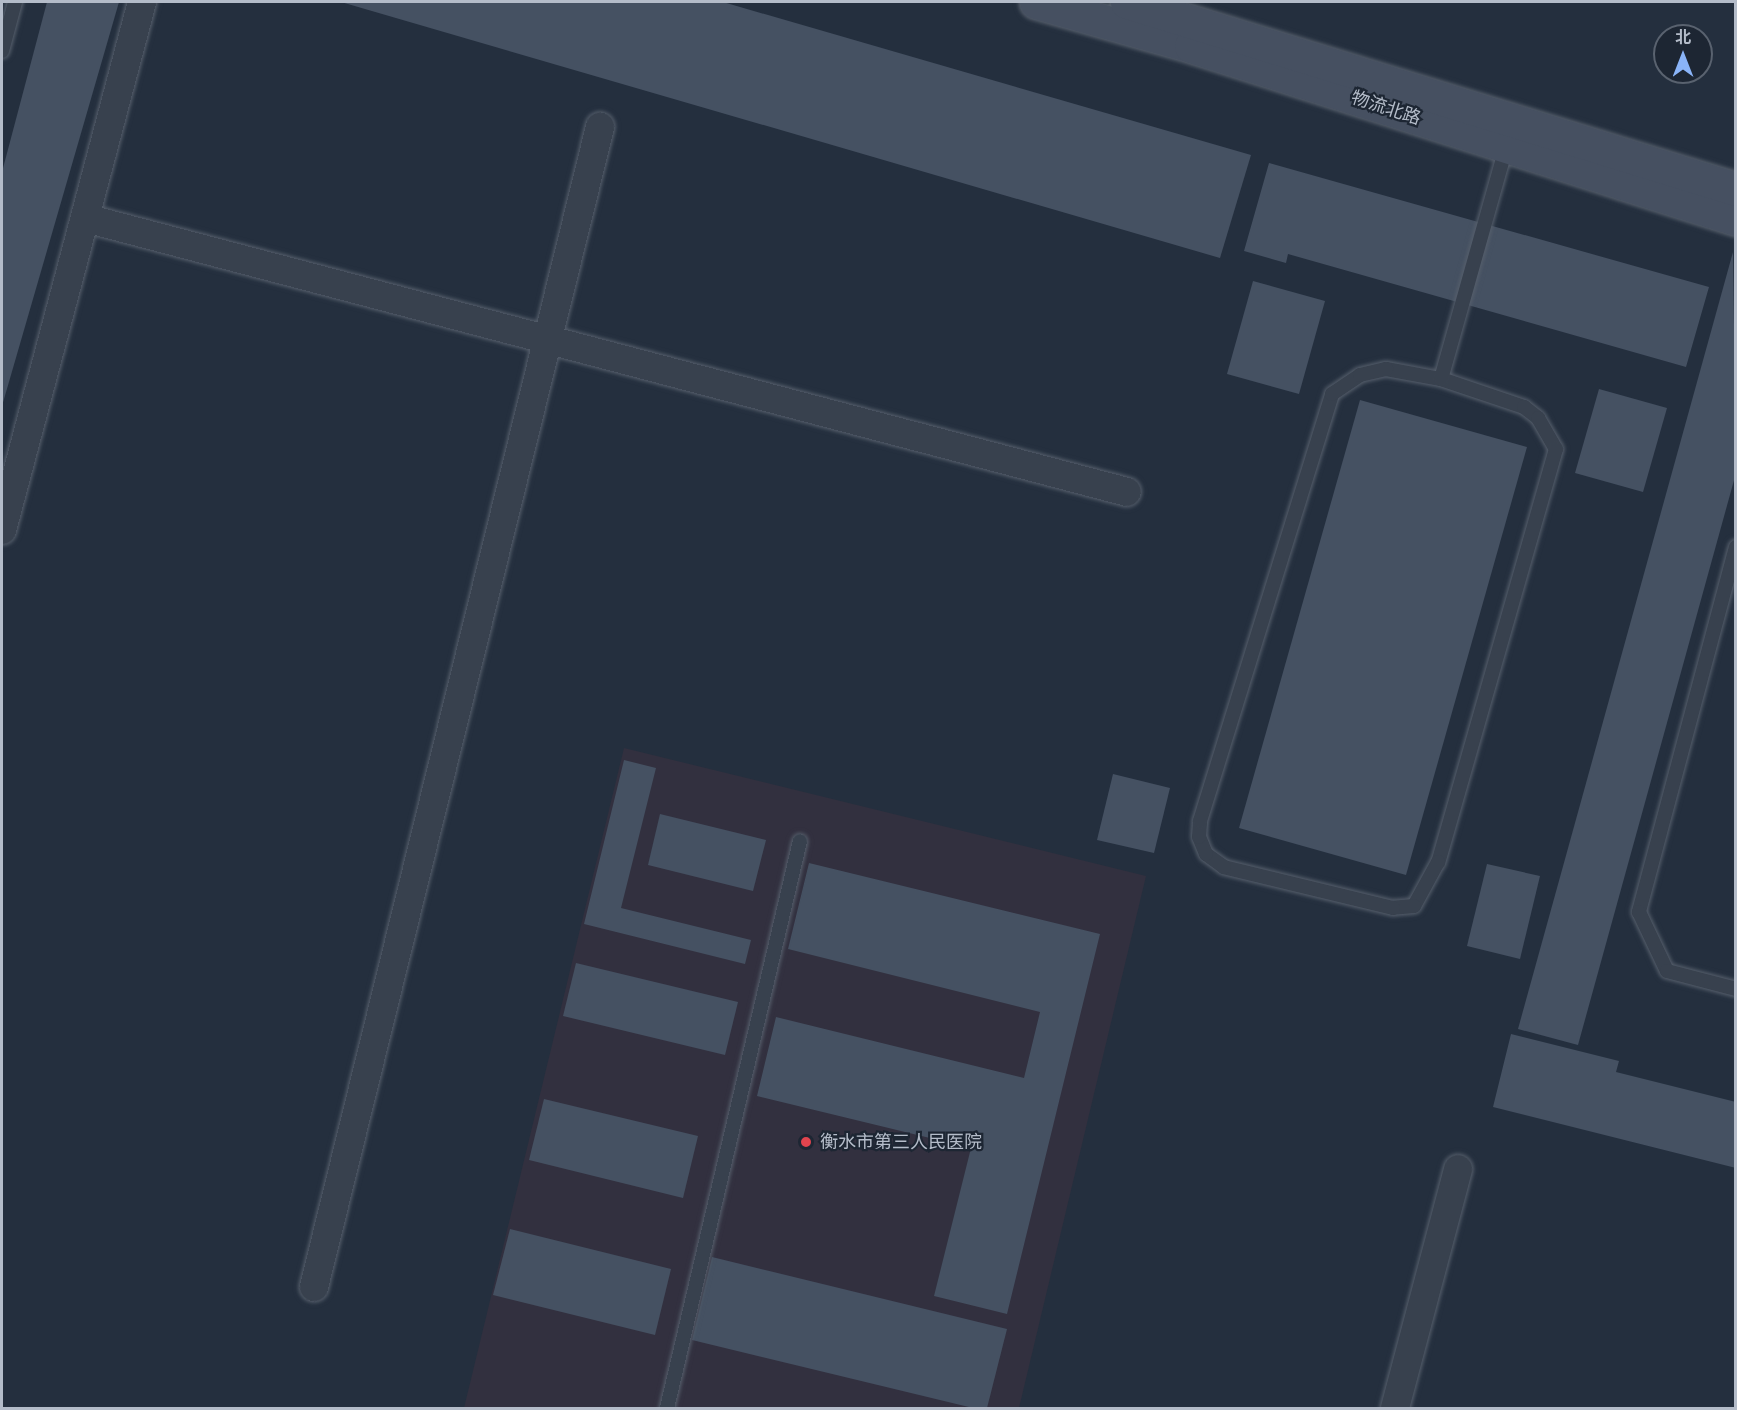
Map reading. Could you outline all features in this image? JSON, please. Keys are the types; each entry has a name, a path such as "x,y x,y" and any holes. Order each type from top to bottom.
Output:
{"street":[{"path":"2,530 142,2"},
{"name":"物流北路","path":"1036,2 1736,219"},
{"name":"物流北路","path":"1127,2 1736,189"},
{"path":"314,1287 600,127"},
{"path":"85,218 1127,492"},
{"path":"1395,1408 1458,1169"}],"lane":[{"path":"2,51 15,2"},
{"path":"1441,379 1506,147"},
{"path":"1386,369 1441,379 1524,407 1538,418 1556,449 1428,887 1414,906 1393,908 1224,867 1206,854 1199,837 1200,821 1332,394 1360,375 1386,369"},
{"path":"1736,547 1640,912 1667,971 1736,989"},
{"path":"667,1408 800,841"}],"shaded area":[{"name":"衡水市第三人民医院","path":"624,748 1146,876 1019,1408 464,1408"}],"building":[{"path":"47,2 119,2 2,406 2,172"},
{"path":"341,2 723,2 1251,155 1220,258"},
{"path":"1269,163 1709,287 1686,367 1288,254 1286,263 1244,251"},
{"path":"1733,252 1736,473 1578,1045 1518,1029"},
{"path":"1253,281 1325,301 1299,394 1227,374"},
{"path":"1599,389 1667,408 1643,492 1575,473"},
{"path":"1360,400 1527,447 1406,875 1239,828"},
{"path":"624,760 656,768 621,908 751,940 745,964 584,924"},
{"path":"1113,774 1170,788 1154,853 1097,840"},
{"path":"660,814 766,840 753,891 648,865"},
{"path":"809,863 1100,934 1007,1314 934,1296 971,1148 757,1096 776,1017 1024,1078 1040,1012 788,949"},
{"path":"1487,864 1540,876 1520,959 1467,946"},
{"path":"576,963 738,1002 725,1055 563,1016"},
{"path":"1511,1034 1619,1061 1616,1072 1736,1102 1736,1168 1493,1107"},
{"path":"544,1099 698,1136 683,1198 529,1160"},
{"path":"510,1229 671,1269 655,1335 493,1295"},
{"path":"712,1257 1007,1329 987,1408 973,1408 692,1340"}],"place":[{"name":"衡水市第三人民医院","path":"806,1142"}]}
